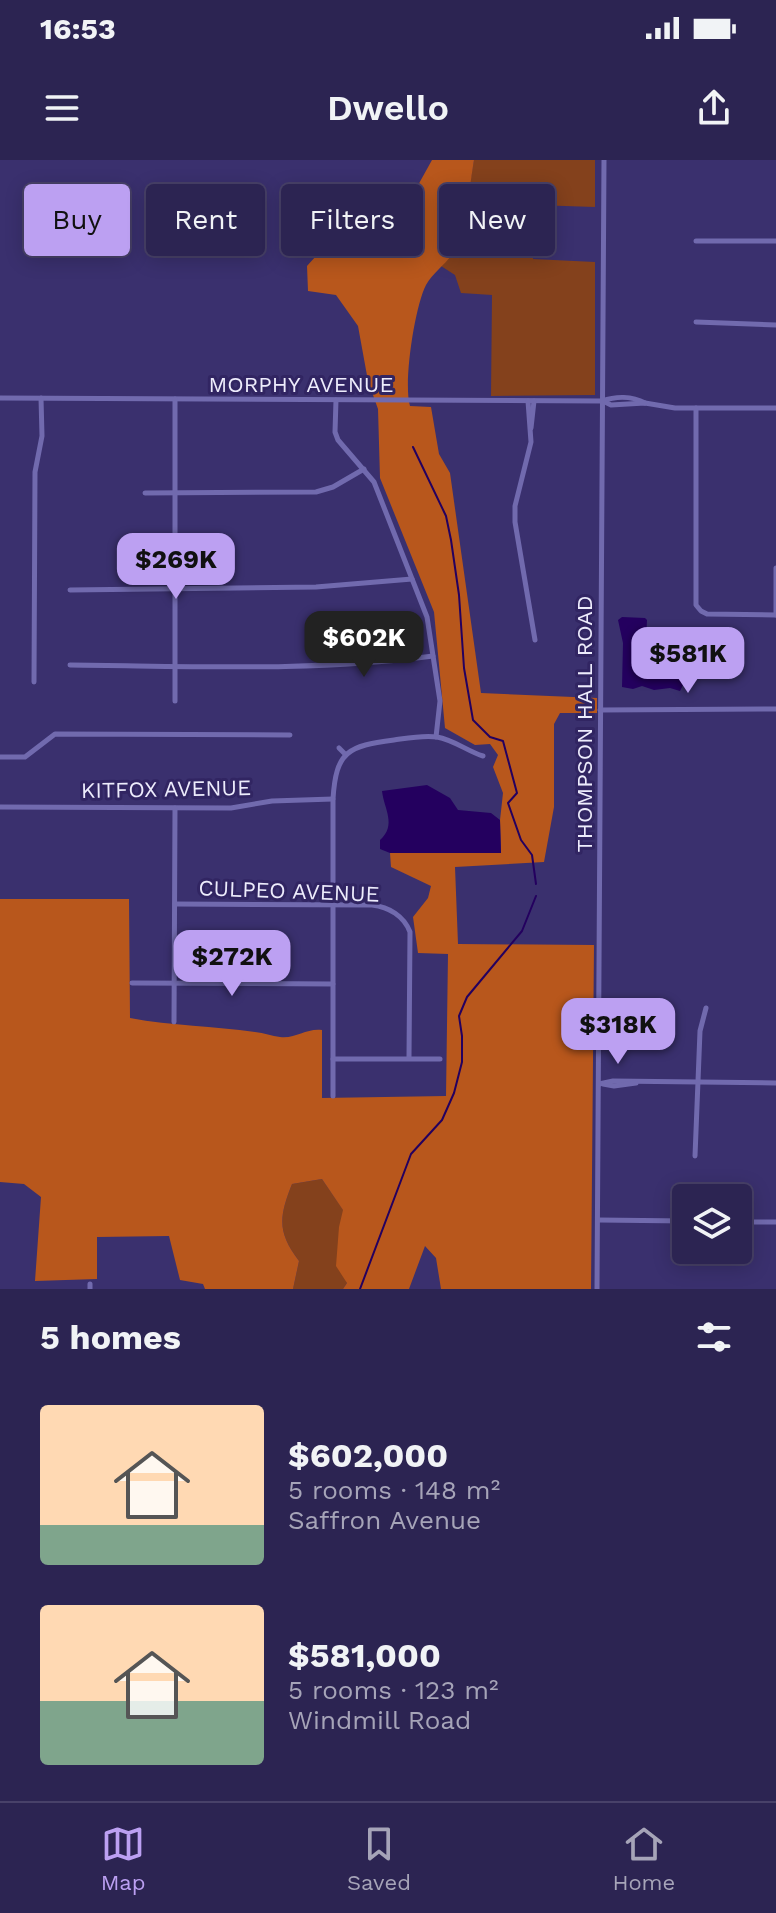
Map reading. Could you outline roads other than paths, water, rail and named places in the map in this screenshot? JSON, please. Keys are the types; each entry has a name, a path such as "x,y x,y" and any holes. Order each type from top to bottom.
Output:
{"street":[{"name":"THOMPSON HALL ROAD","path":"597,1289 604,160"},
{"path":"696,241 776,241"},
{"path":"696,322 776,325"},
{"name":"MORPHY AVENUE","path":"0,398 602,401 611,405 645,403 696,408 776,408"},
{"path":"34,682 35,472 42,436 41,398"},
{"path":"175,399 175,701"},
{"path":"336,400 335,432 338,440 374,482 427,617 440,712 436,737"},
{"path":"531,401 528,460 515,506 515,522 535,640"},
{"path":"696,408 695,596 701,611 707,614 776,615 776,568"},
{"path":"145,493 316,492 333,487 364,469"},
{"path":"70,590 316,587 413,579"},
{"path":"70,665 355,665 433,656"},
{"path":"600,710 776,709"},
{"path":"0,757 25,757 55,734 290,735"},
{"path":"333,1096 333,799 336,772 345,754 361,745 416,737 436,737 454,742 483,756"},
{"path":"339,748 345,754"},
{"name":"KITFOX AVENUE","path":"0,807 231,808 272,801 333,799"},
{"path":"174,1022 175,808"},
{"name":"CULPEO AVENUE","path":"175,904 383,907 397,915 407,926 410,945 409,1058"},
{"path":"132,983 333,984"},
{"path":"695,1156 700,1031 706,1008"},
{"path":"333,1059 440,1059"},
{"path":"599,1084 776,1083"},
{"path":"599,1220 672,1221"},
{"path":"752,1222 776,1222"}],"waterway":[{"path":"413,447 446,516 459,595 464,668 473,720 490,737 503,741 517,793 508,803 521,840 532,855 536,884"},
{"path":"360,1289 411,1154 442,1120 454,1093 462,1062 459,1016 467,997 522,931 536,896"}]}
